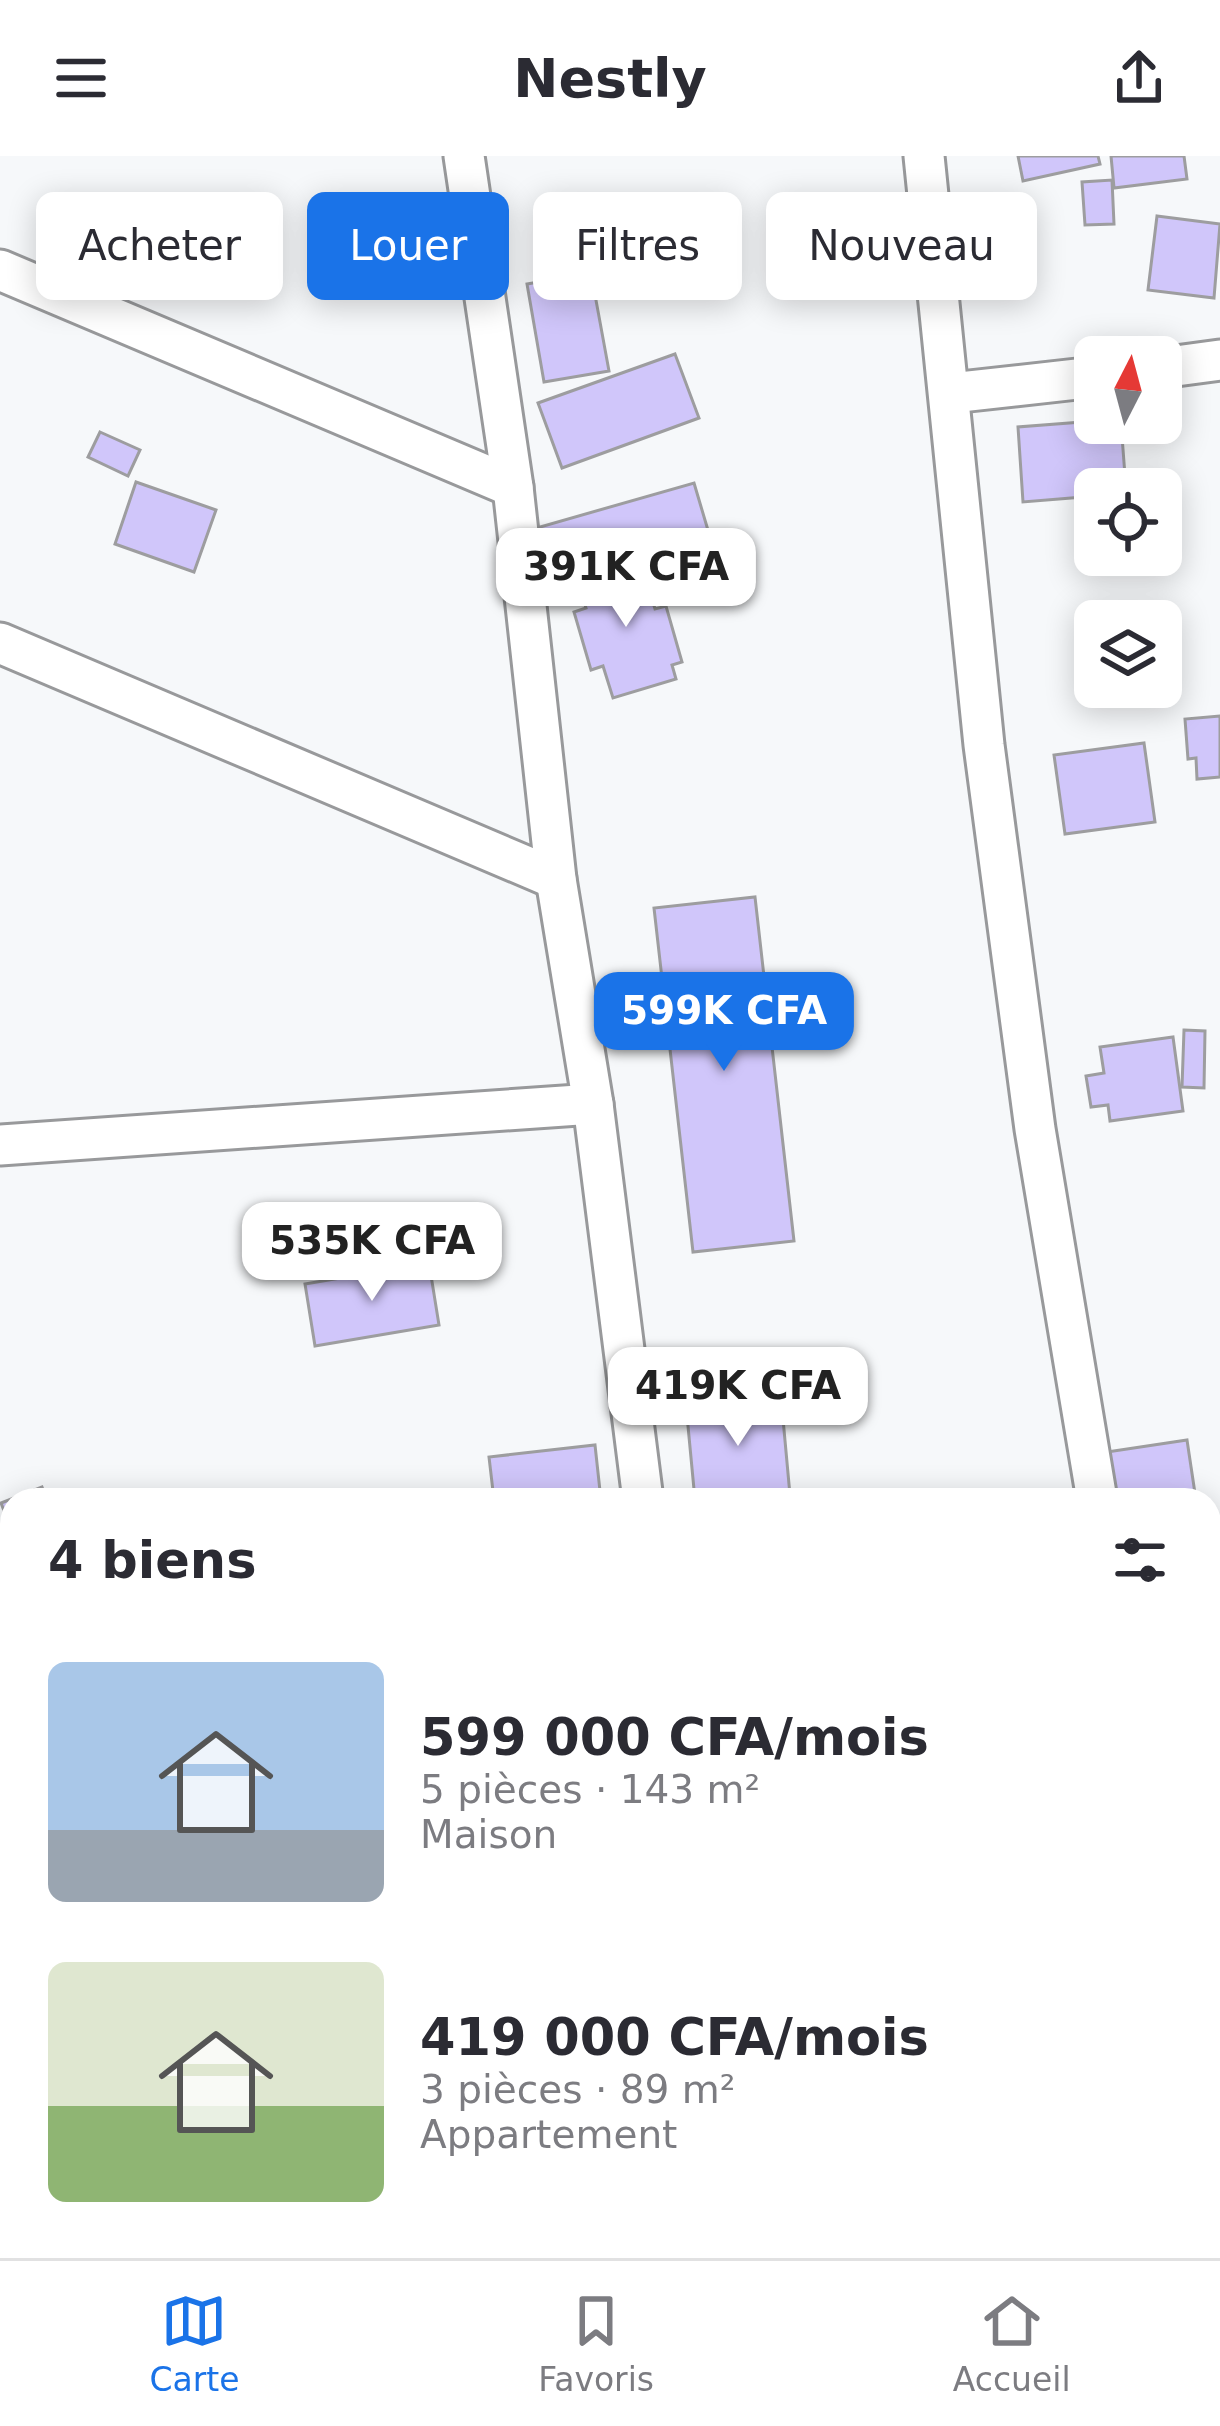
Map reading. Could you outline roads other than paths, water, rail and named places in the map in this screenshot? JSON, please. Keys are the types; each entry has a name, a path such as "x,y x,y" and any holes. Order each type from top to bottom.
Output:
{"street":[{"path":"464,156 513,488 556,879 593,1104 641,1488"},
{"path":"924,156 984,746 1035,1129 1095,1488"},
{"path":"0,270 513,488"},
{"path":"1182,365 1220,360"},
{"path":"951,393 1074,379"},
{"path":"0,643 556,879"},
{"path":"0,1144 593,1104"}]}
